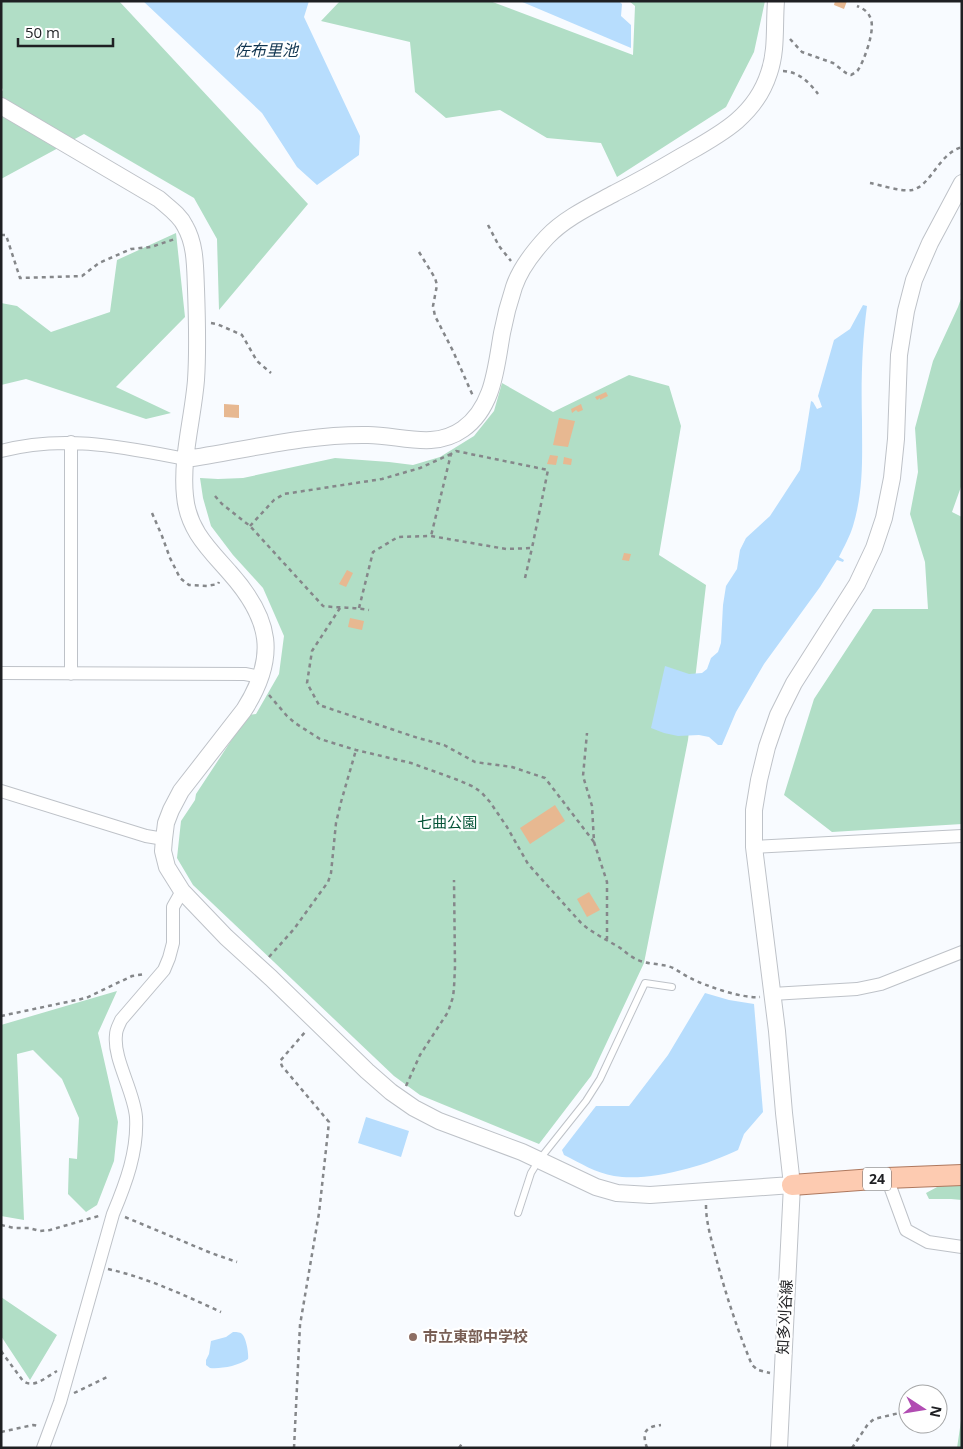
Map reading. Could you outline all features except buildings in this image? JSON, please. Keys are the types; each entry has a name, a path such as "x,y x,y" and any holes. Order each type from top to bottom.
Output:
{"main road":[{"name":"24","path":"792,1185 962,1175"}],"street":[{"path":"1,451 39,444 71,442 106,445 186,459 342,435 370,435 432,440 449,436 464,429 477,415 487,399 494,379 509,303 515,284 535,250 549,234 586,208 646,177 735,124 756,100 764,87 770,69 775,48 776,1"},
{"path":"1,106 159,199 185,225 192,239 195,265 196,379 186,459 185,498 188,514 208,549 230,572 257,609 263,625 266,654 259,682 244,710 181,791 166,823 163,852 167,867 182,891 226,937 367,1071 398,1098 439,1121 522,1152 596,1187 617,1193 650,1195 792,1185"},
{"name":"知多刈谷線","path":"778,1448 792,1185 754,847 754,810 767,747 778,715 794,683 856,584 874,548 884,518 892,478 896,439 899,355 906,311 914,280 923,258 962,183"},
{"path":"71,442 71,674"},
{"path":"1,674 245,674 259,682"},
{"path":"1,791 146,836 164,839"},
{"path":"754,847 962,836"},
{"path":"43,1448 61,1396 114,1212 130,1168 136,1130 134,1104 118,1056 116,1035 121,1020 164,970 170,958 173,943 173,907 182,891"},
{"path":"772,994 857,989 880,984 962,952"},
{"path":"887,1178 906,1230 928,1242 962,1247"}],"lane":[{"path":"518,1213 531,1173 539,1160 586,1101 600,1079 645,983 672,987"}],"path":[{"path":"775,33 786,35 802,52 833,63 851,75 857,72 872,30 872,21 869,14 857,6"},
{"path":"770,69 788,71 802,76 818,94"},
{"path":"870,183 914,190 926,181 946,157 962,147"},
{"path":"488,224 506,256 513,264 523,270"},
{"path":"1,235 6,235 20,278 82,276 99,263 131,249 151,247 189,234"},
{"path":"419,252 435,278 437,285 433,306 435,316 475,398 483,406"},
{"path":"196,323 217,324 242,335 257,361 271,372"},
{"path":"250,526 274,500 284,494 382,478 420,468 456,451 548,470 525,578"},
{"path":"431,536 451,454"},
{"path":"215,496 222,504 250,526 322,606 369,610"},
{"path":"152,513 170,558 184,582 190,585 207,586 218,584 230,572"},
{"path":"359,608 373,552 398,537 431,536 506,549 532,548"},
{"path":"340,608 312,651 307,683 319,705 444,745 475,762 512,767 545,778 594,842"},
{"path":"259,682 291,719 312,734 332,744 411,763 458,780 482,793 503,820 528,864 592,933 607,939 637,960 672,967 691,979 728,992 752,997 772,994"},
{"path":"586,733 583,776 592,806 594,842 607,882 607,939"},
{"path":"259,967 294,929 328,882 331,873 336,823 356,750"},
{"path":"398,1098 405,1088 428,1041 448,1012 453,997 455,966 454,880"},
{"path":"1,1016 86,998 132,976 144,974 154,982"},
{"path":"294,1448 300,1326 319,1213 329,1122 282,1066 280,1061 315,1020"},
{"path":"705,1191 706,1219 726,1294 752,1365 758,1370 782,1374"},
{"path":"1,1225 40,1231 50,1230 114,1212 237,1262"},
{"path":"98,1268 142,1278 221,1312"},
{"path":"1,1351 27,1384 33,1385 57,1371 68,1372"},
{"path":"61,1396 66,1397 81,1391 109,1376"},
{"path":"852,1448 868,1424 874,1419 898,1413"},
{"path":"1,1432 34,1425 50,1430"},
{"path":"647,1448 644,1433 648,1428 660,1425"},
{"path":"459,1448 463,1442"}],"green space":[{"path":"1,1 119,1 308,204 219,310 217,239 194,198 84,134 1,179 1,92 3,90 1,86"},
{"path":"340,1 490,1 633,55 635,6 629,1 765,1 754,52 726,107 617,177 601,143 547,138 500,110 446,118 415,92 410,42 321,21"},
{"path":"176,233 185,317 116,387 171,413 146,419 26,379 1,385 1,303 17,306 51,332 110,312 117,260"},
{"path":"962,296 962,484 952,512 962,517 962,824 832,832 784,795 814,699 873,609 928,609 925,562 910,514 918,472 915,428 933,361"},
{"name":"七曲公園","path":"629,375 669,386 681,426 659,555 706,585 688,740 644,963 591,1076 539,1144 420,1095 394,1076 193,885 177,858 181,821 195,800 196,794 248,715 256,714 279,674 284,636 263,588 233,555 211,526 203,498 200,478 243,478 335,458 413,465 440,457 474,436 494,411 502,383 553,412"},
{"path":"117,991 98,1033 118,1122 114,1161 97,1205 86,1212 68,1194 69,1158 77,1159 79,1118 62,1079 33,1050 17,1054 24,1220 1,1216 1,1025"},
{"path":"962,1184 962,1200 929,1199 926,1193 939,1186"},
{"path":"1,1297 57,1335 30,1380 1,1336"},
{"path":"962,1414 962,1448 957,1448"}],"water":[{"name":"佐布里池","path":"143,1 309,1 304,17 360,136 359,155 317,185 297,167 262,113"},
{"path":"520,1 619,1 622,4 621,16 631,25 631,48"},
{"path":"863,305 867,306 862,363 861,486 853,526 839,557 844,560 843,562 837,560 820,587 764,664 736,712 722,745 718,745 709,737 699,735 678,736 651,728 665,666 689,674 702,673 707,669 711,658 718,652 721,643 726,586 737,569 740,550 746,538 770,516 800,470 811,401 817,409 822,407 818,396 834,340 850,329"},
{"path":"705,993 729,1000 754,1004 763,1112 744,1134 738,1150 694,1167 644,1177 614,1176 601,1173 564,1155 562,1150 596,1106 629,1106 668,1055"},
{"path":"366,1117 409,1131 401,1157 358,1143"},
{"path":"233,1332 242,1334 247,1346 248,1359 239,1364 210,1368 206,1365 206,1360 211,1341 226,1337"}],"place":[{"name":"市立東部中学校","path":"413,1337"}]}
